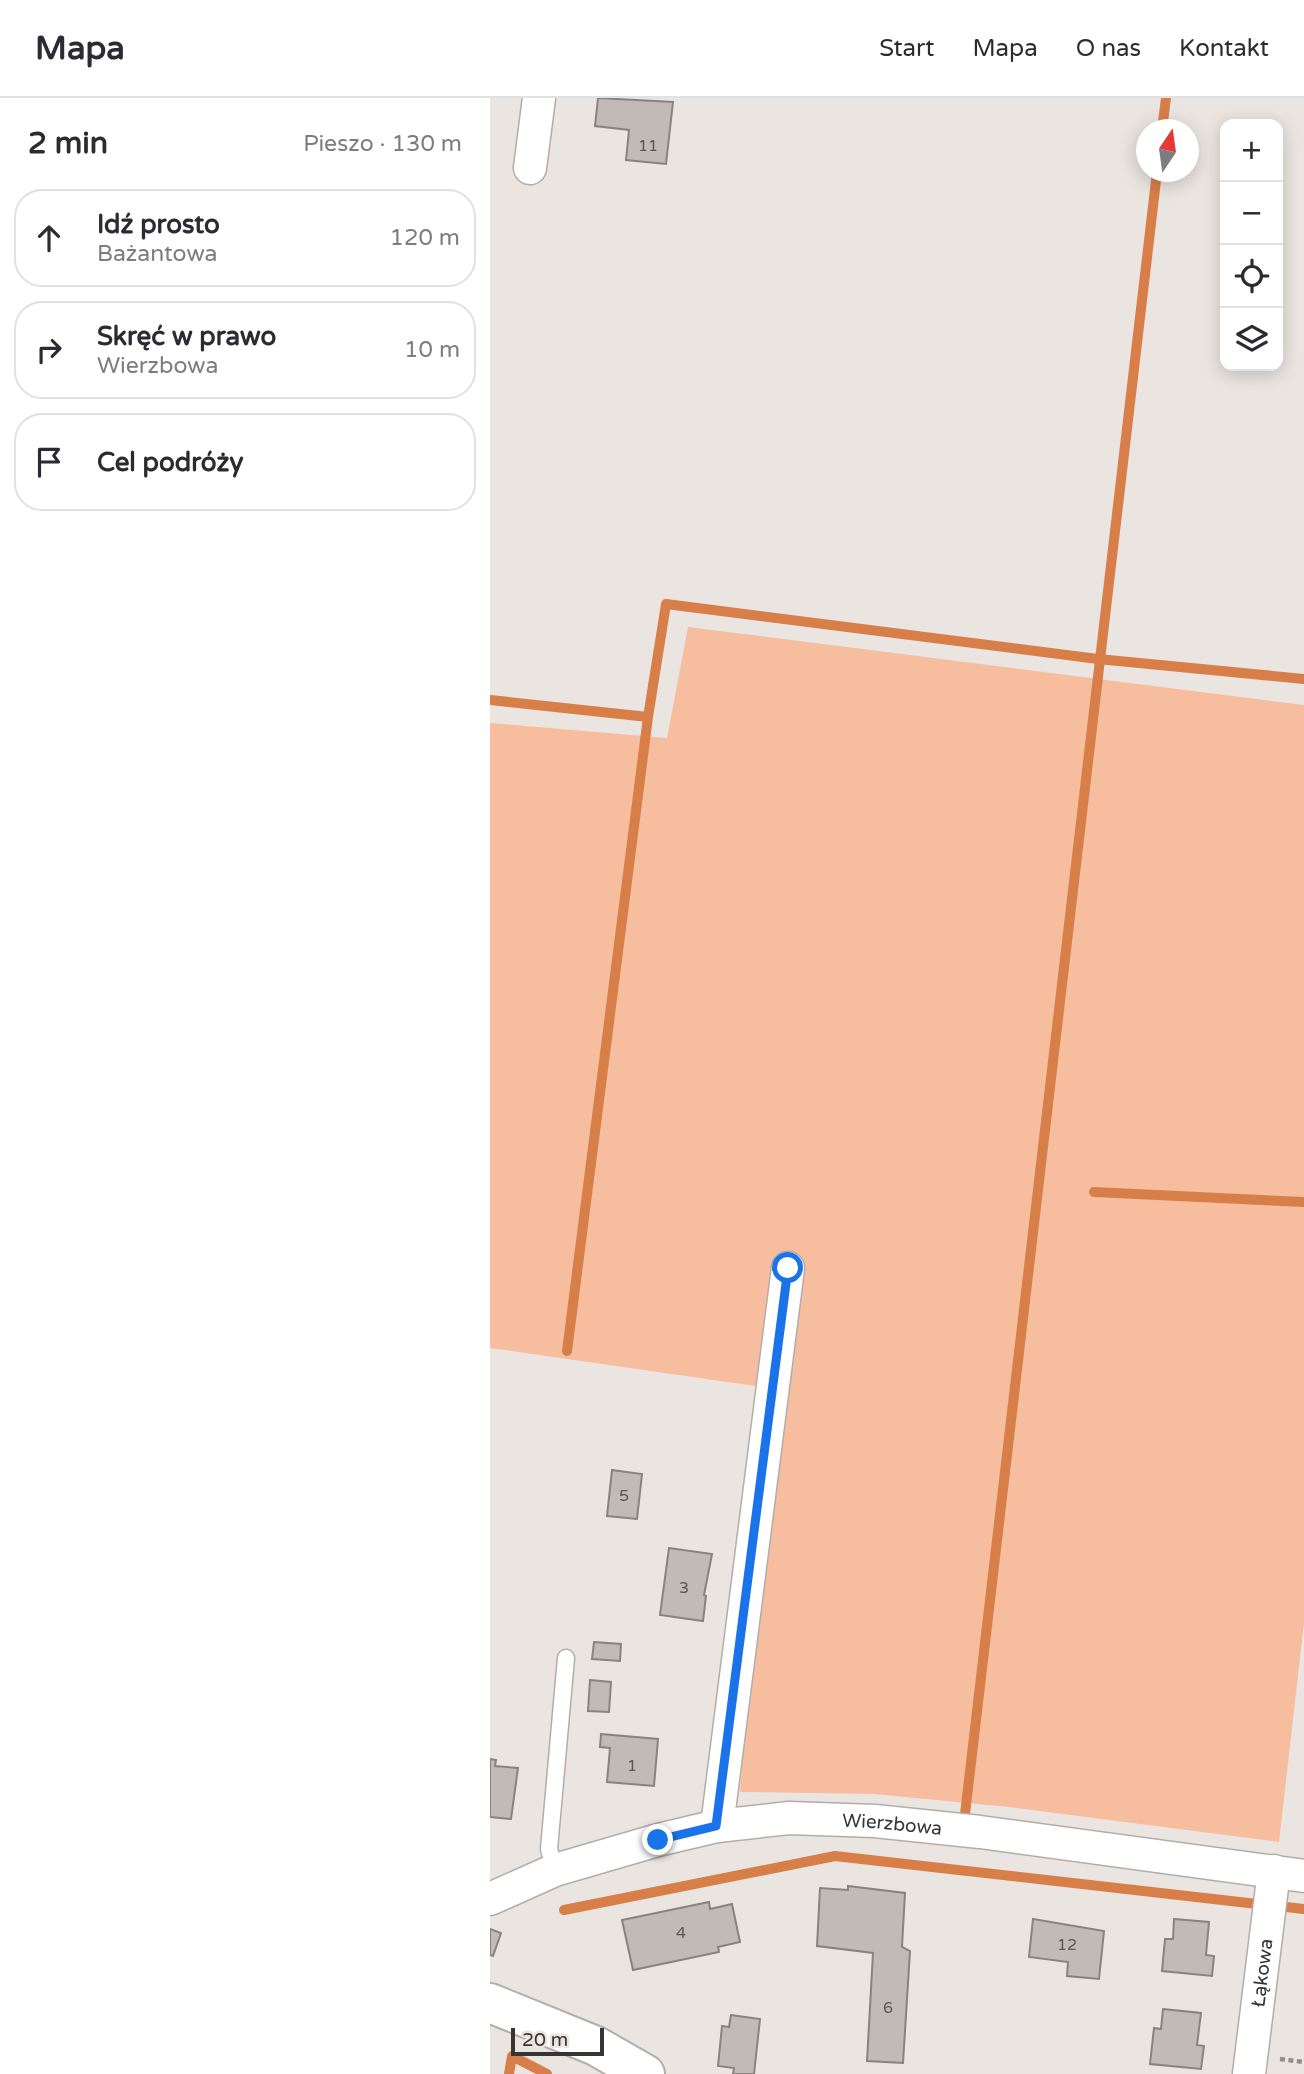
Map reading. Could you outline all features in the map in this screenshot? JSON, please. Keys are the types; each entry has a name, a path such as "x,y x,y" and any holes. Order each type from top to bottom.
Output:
{"main road":[{"path":"490,2003 596,2046 645,2074"}],"street":[{"path":"530,168 539,98"},
{"path":"716,1826 788,1268"},
{"name":"Wierzbowa","path":"490,1899 555,1870 716,1826 789,1818 875,1821 1289,1873"},
{"name":"Łąkowa","path":"1249,2074 1289,1873"}],"lane":[{"path":"555,1870 549,1849 566,1658"}],"shaded area":[{"path":"688,627 1304,705 1304,1623 1279,1842 1009,1807 874,1794 740,1792 770,1388 490,1348 490,723 667,738"}],"building":[{"path":"598,98 673,102 666,164 626,160 629,130 595,126"},
{"path":"612,1470 642,1474 637,1519 607,1516"},
{"path":"669,1548 712,1554 704,1595 703,1621 660,1615"},
{"path":"594,1642 621,1644 620,1661 592,1659"},
{"path":"590,1680 611,1682 609,1712 588,1711"},
{"path":"601,1734 658,1739 654,1786 607,1782 610,1748 600,1747"},
{"path":"490,1759 496,1760 495,1766 518,1768 511,1819 490,1817"},
{"path":"848,1886 905,1893 902,1947 910,1951 903,2063 867,2061 873,1953 817,1946 820,1888 848,1890"},
{"path":"709,1902 710,1909 732,1904 740,1942 718,1947 719,1952 633,1970 622,1920"},
{"path":"1033,1919 1104,1931 1099,1979 1067,1976 1068,1962 1029,1957"},
{"path":"1174,1919 1209,1922 1206,1955 1214,1956 1212,1976 1162,1971 1165,1939 1173,1939"},
{"path":"490,1929 501,1933 493,1956 490,1955"},
{"path":"1163,2009 1201,2013 1197,2045 1204,2046 1201,2069 1150,2064 1154,2028 1161,2029"},
{"path":"731,2015 760,2019 754,2074 733,2074 734,2068 718,2066 722,2026 729,2027"}],"waterway":[{"path":"1163,119 1166,98"},
{"path":"965,1814 1156,182"},
{"path":"490,700 648,717 666,604 1098,659 1304,679"},
{"path":"567,1351 648,717"},
{"path":"1094,1192 1304,1202"},
{"path":"564,1910 835,1856 1266,1905"},
{"path":"1286,1907 1304,1909"},
{"path":"509,2074 512,2056 547,2074"}],"route":[{"path":"658,1840 716,1826 788,1268"}]}
